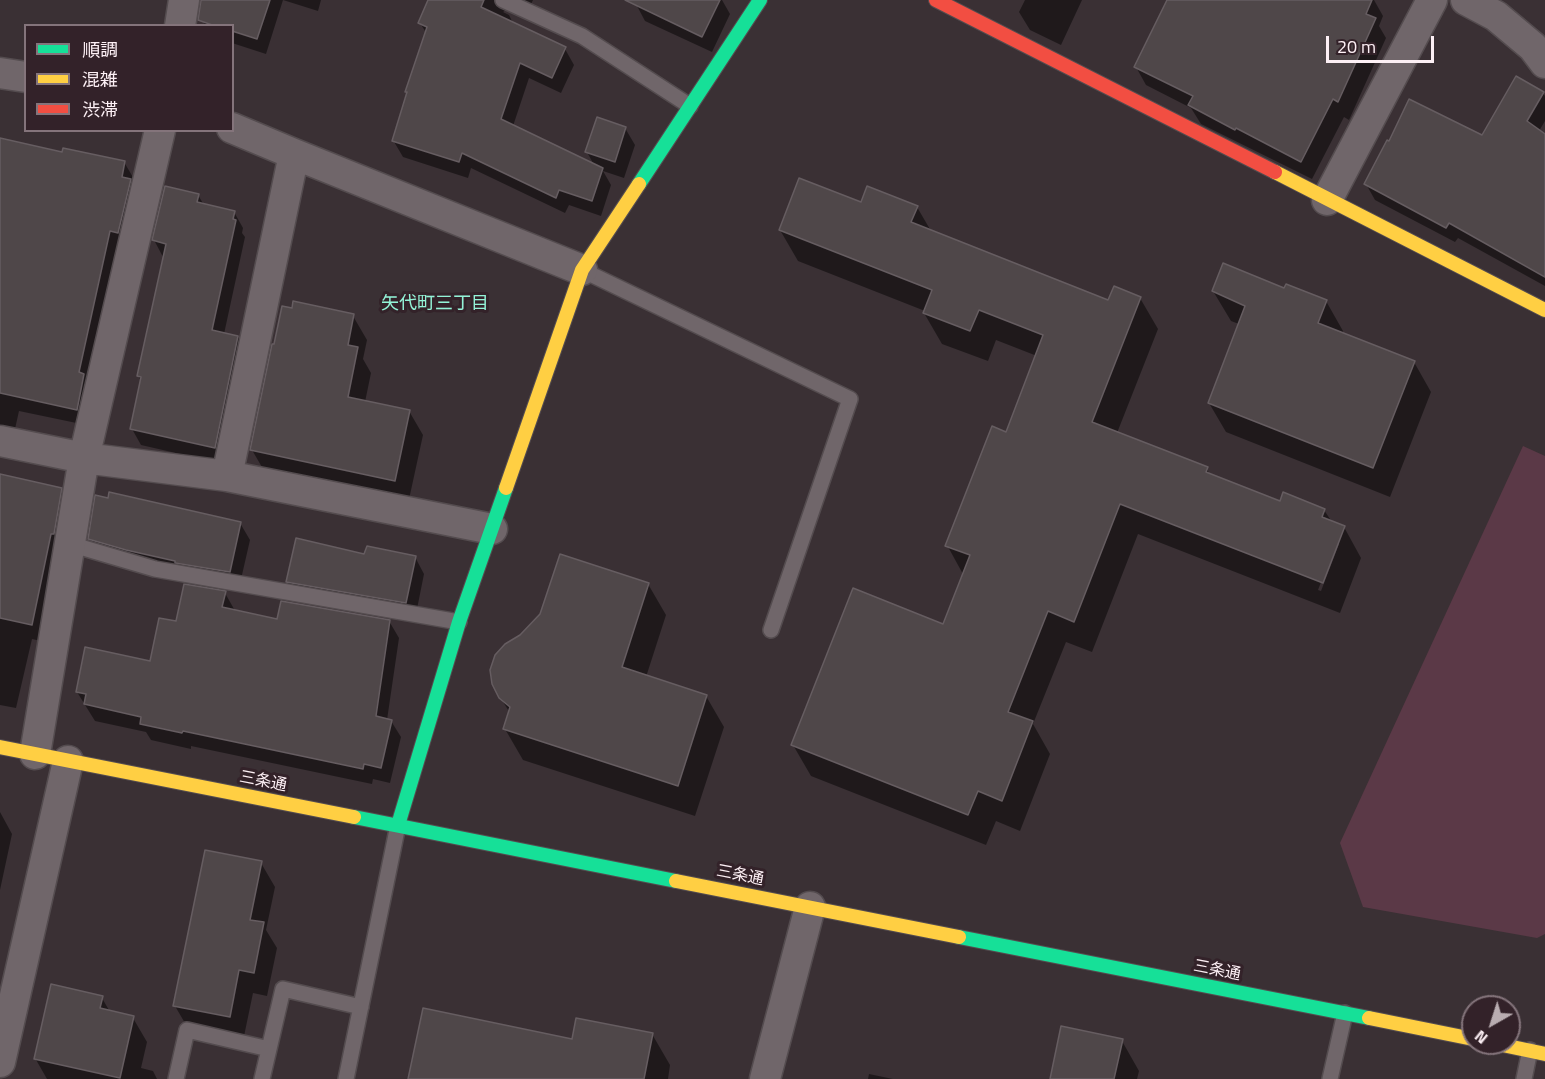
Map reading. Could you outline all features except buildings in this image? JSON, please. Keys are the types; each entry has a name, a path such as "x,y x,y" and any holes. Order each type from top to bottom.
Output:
{"street":[{"path":"180,24 184,0"},
{"path":"398,825 459,622 582,270 760,0"},
{"path":"936,0 1545,310"},
{"path":"1326,200 1432,0"},
{"path":"1466,0 1496,16 1533,46 1545,63"},
{"path":"0,73 24,77"},
{"path":"234,129 582,270"},
{"path":"35,754 84,458 160,132"},
{"path":"227,476 294,154"},
{"path":"0,441 84,458 227,476 492,529"},
{"name":"三条通","path":"0,747 1461,1037"},
{"path":"0,1062 68,761"},
{"path":"765,1079 810,907"},
{"path":"1521,1049 1537,1052"}],"lane":[{"path":"503,0 582,36 690,106"},
{"path":"582,270 850,399 771,630"},
{"path":"70,544 155,569 459,622"},
{"path":"346,1079 398,825"},
{"path":"262,1079 283,989 361,1007"},
{"path":"1330,1079 1345,1013"},
{"path":"176,1079 188,1030 269,1049"},
{"path":"1524,1079 1537,1052"}],"shaded area":[{"path":"1523,446 1545,456 1545,934 1537,938 1363,907 1340,843"}],"traffic: fast":[{"path":"639,184 760,0"},
{"path":"398,825 459,622 506,488"},
{"path":"354,817 676,881"},
{"path":"959,937 1369,1018"}],"traffic: slow":[{"path":"1275,172 1545,310"},
{"path":"506,488 582,270 639,184"},
{"path":"0,747 354,817"},
{"path":"676,881 959,937"},
{"path":"1369,1018 1461,1037"},
{"path":"1521,1049 1545,1054"}],"traffic: jam":[{"path":"936,0 1275,172"}],"district":[{"name":"矢代町三丁目","path":"435,305"}]}
